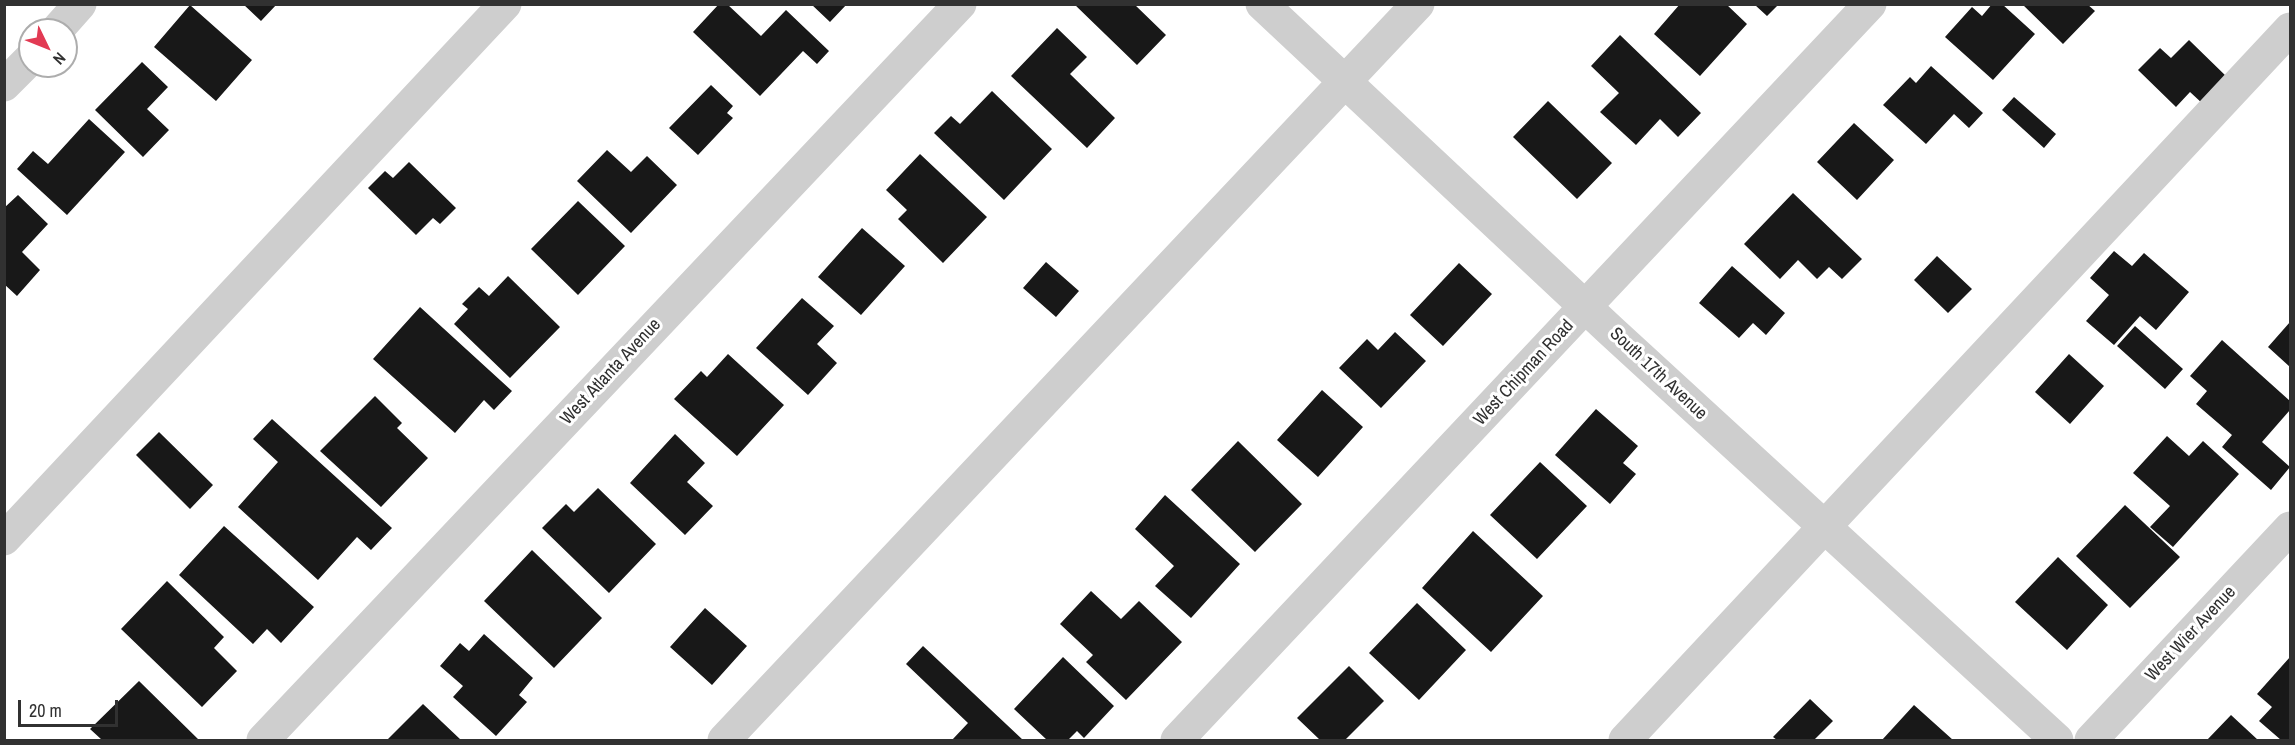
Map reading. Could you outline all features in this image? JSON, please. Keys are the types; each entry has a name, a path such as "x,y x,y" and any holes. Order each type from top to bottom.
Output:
{"street":[{"path":"68,18 80,4"},
{"path":"4,539 505,4"},
{"name":"West Atlanta Avenue","path":"262,741 960,4"},
{"name":"South 17th Avenue","path":"1262,4 1586,307 2058,741"},
{"path":"724,741 1418,4"},
{"name":"West Chipman Road","path":"1177,741 1870,4"},
{"path":"1625,741 2290,29"},
{"path":"4,85 18,71"},
{"name":"West Wier Avenue","path":"2091,741 2290,528"}],"building":[{"path":"243,4 277,4 261,21"},
{"path":"719,4 727,4 761,36 786,10 829,51 817,64 803,51 760,96 693,32"},
{"path":"811,4 847,4 830,22"},
{"path":"1074,4 1134,4 1166,35 1137,65"},
{"path":"1680,4 1726,4 1747,24 1700,76 1654,34"},
{"path":"1992,4 2002,4 2035,34 1993,80 1945,37 1972,7 1982,16"},
{"path":"2022,4 2087,4 2095,11 2063,44"},
{"path":"190,5 252,60 216,101 154,47"},
{"path":"1755,5 1778,5 1767,16"},
{"path":"1057,28 1087,57 1070,74 1115,118 1087,148 1011,76"},
{"path":"1620,35 1701,113 1678,137 1660,119 1636,145 1600,112 1619,93 1591,66"},
{"path":"2189,40 2228,78 2203,104 2190,92 2176,107 2138,70 2160,48 2171,58"},
{"path":"142,62 168,87 147,109 169,130 143,157 95,110"},
{"path":"1931,66 1983,113 1969,128 1954,114 1926,144 1883,105 1910,77 1916,83"},
{"path":"711,85 733,106 727,113 733,118 698,155 669,128"},
{"path":"992,91 1052,149 1004,200 934,133 951,116 960,124"},
{"path":"2014,97 2056,134 2044,148 2002,110"},
{"path":"1548,101 1612,163 1577,199 1513,137"},
{"path":"89,119 125,152 67,215 17,169 33,151 48,164"},
{"path":"1854,123 1894,160 1857,200 1817,162"},
{"path":"607,150 631,172 647,156 677,185 631,233 577,181"},
{"path":"920,154 987,217 943,263 898,219 907,210 886,190"},
{"path":"409,162 456,208 440,224 433,218 416,235 368,188 385,171 393,178"},
{"path":"1793,193 1862,259 1842,279 1829,267 1817,279 1798,260 1780,279 1744,244"},
{"path":"18,195 48,224 22,252 40,270 17,296 4,284 4,208"},
{"path":"578,201 625,246 578,295 531,249"},
{"path":"862,228 905,266 861,315 818,277"},
{"path":"2114,251 2132,266 2144,253 2189,292 2156,330 2140,316 2114,345 2086,321 2109,295 2090,278"},
{"path":"1937,256 1972,289 1948,313 1914,280"},
{"path":"1046,262 1079,291 1056,317 1023,288"},
{"path":"1459,263 1492,294 1443,346 1410,315"},
{"path":"1732,266 1785,313 1766,335 1753,323 1739,338 1699,303"},
{"path":"508,276 560,327 510,378 454,324 468,309 462,304 479,287 489,296"},
{"path":"802,298 834,326 817,344 837,363 808,395 756,348"},
{"path":"420,307 512,391 494,410 484,400 455,433 373,359"},
{"path":"2290,322 2290,367 2268,347"},
{"path":"2135,326 2183,369 2165,389 2117,346"},
{"path":"1395,332 1426,361 1381,408 1339,368 1367,339 1378,350"},
{"path":"2222,340 2290,401 2290,410 2262,442 2290,467 2271,490 2222,447 2232,435 2196,404 2207,391 2190,376"},
{"path":"728,354 784,405 737,456 674,399 701,371 707,377"},
{"path":"2069,354 2104,386 2070,424 2035,392"},
{"path":"1322,390 1363,427 1318,477 1277,440"},
{"path":"375,396 402,423 397,428 428,458 381,507 320,451"},
{"path":"1596,409 1638,446 1623,463 1636,474 1610,504 1555,455"},
{"path":"272,419 392,528 371,550 357,537 318,580 238,507 278,462 253,439"},
{"path":"159,432 213,485 190,509 136,455"},
{"path":"675,434 705,463 687,482 713,506 685,535 630,483"},
{"path":"2167,436 2189,456 2203,441 2239,474 2173,547 2150,527 2170,506 2133,473"},
{"path":"1238,441 1302,504 1255,552 1191,490"},
{"path":"1540,462 1587,506 1537,559 1490,515"},
{"path":"598,488 656,544 609,593 542,528 566,504 574,512"},
{"path":"1165,495 1240,564 1191,618 1155,586 1174,566 1135,529"},
{"path":"2125,505 2180,557 2130,608 2076,556"},
{"path":"224,526 314,607 281,643 267,629 253,644 179,575"},
{"path":"1473,531 1543,596 1491,652 1422,588"},
{"path":"532,550 602,618 554,668 484,601"},
{"path":"2058,557 2108,605 2067,650 2015,602"},
{"path":"167,581 224,637 214,648 237,671 202,707 121,629"},
{"path":"1091,591 1121,619 1139,601 1182,642 1126,700 1086,662 1093,655 1060,624"},
{"path":"1417,603 1466,650 1419,700 1369,653"},
{"path":"705,608 747,646 712,685 670,647"},
{"path":"484,634 533,678 519,695 527,702 496,736 453,697 463,686 440,666 460,643 469,651"},
{"path":"923,646 1023,740 952,740 968,723 906,664"},
{"path":"1063,657 1114,706 1084,738 1077,731 1068,740 1047,740 1014,709"},
{"path":"2290,657 2290,740 2281,740 2259,721 2272,707 2257,694"},
{"path":"1349,666 1384,701 1345,740 1320,740 1297,718"},
{"path":"139,681 199,740 102,740 90,729"},
{"path":"1810,699 1833,721 1814,740 1777,740 1773,737"},
{"path":"423,704 461,740 387,740"},
{"path":"1914,705 1953,740 1882,740"},
{"path":"2231,715 2258,740 2207,740"}]}
